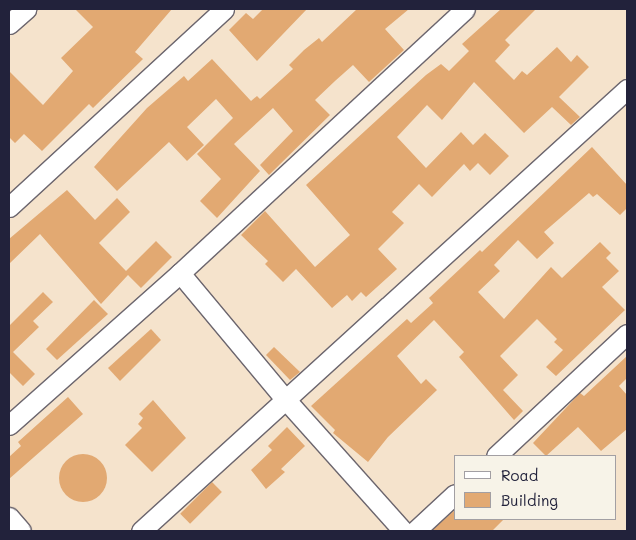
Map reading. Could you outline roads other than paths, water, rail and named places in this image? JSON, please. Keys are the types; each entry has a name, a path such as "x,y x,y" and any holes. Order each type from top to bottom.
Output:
{"street":[{"path":"9,24 26,9"},
{"path":"9,207 224,9"},
{"path":"9,425 180,273 465,9"},
{"path":"141,531 627,89"},
{"path":"180,273 286,400 402,531"},
{"path":"497,455 627,334"},
{"path":"415,531 454,495"},
{"path":"9,517 21,531"}]}
